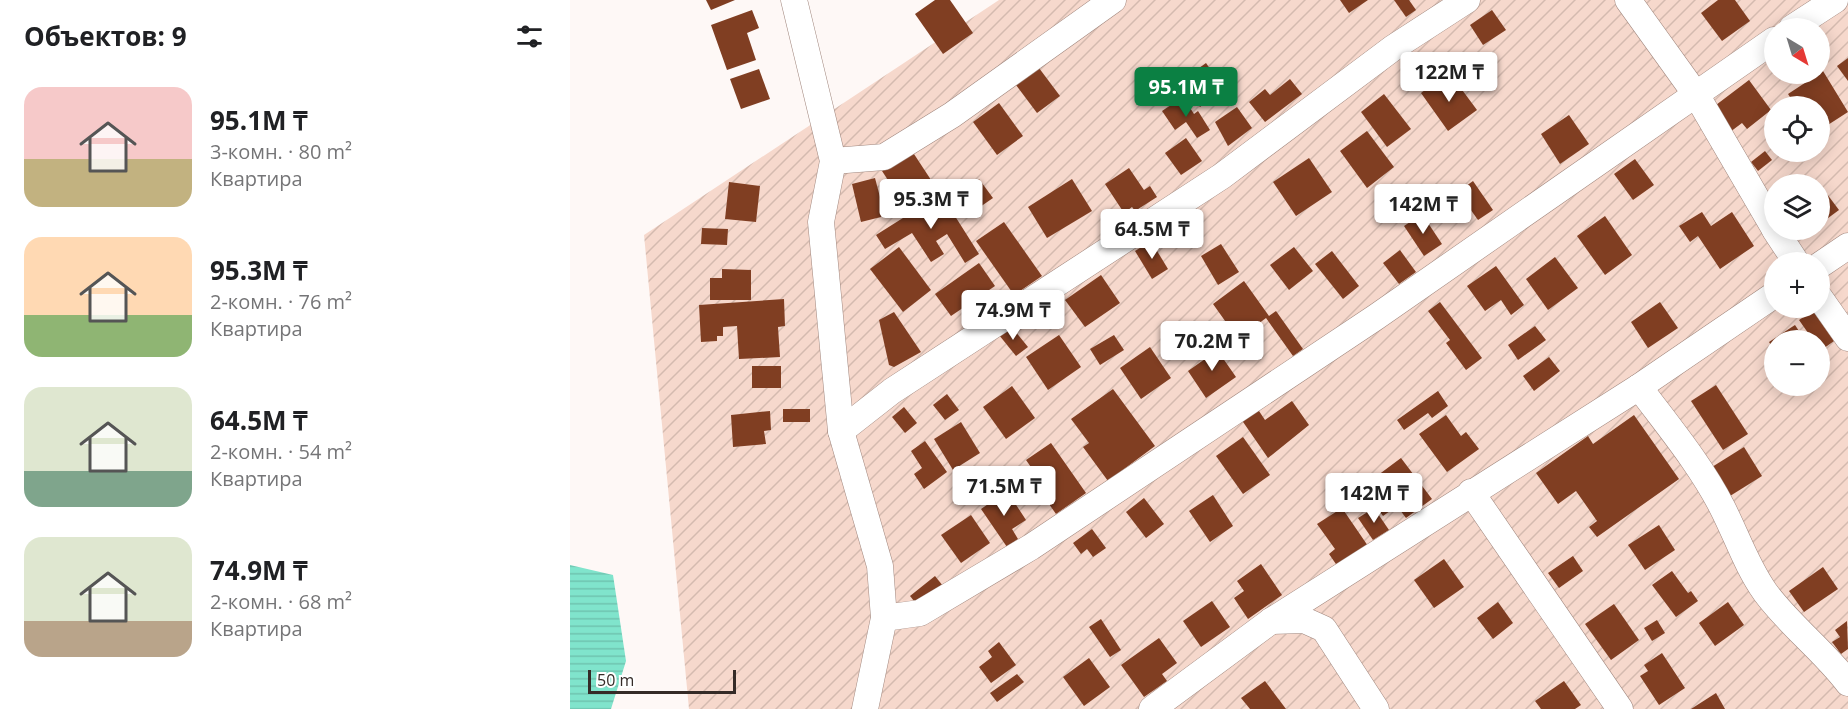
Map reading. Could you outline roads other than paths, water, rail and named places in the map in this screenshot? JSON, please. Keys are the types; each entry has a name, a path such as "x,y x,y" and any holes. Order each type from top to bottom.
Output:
{"street":[{"path":"794,0 833,161 821,222 841,430 880,566 884,618 866,709"},
{"path":"833,161 884,157 952,115 1113,0"},
{"path":"841,430 892,392 1222,176 1393,48 1467,0"},
{"path":"1628,0 1697,96 1764,210"},
{"path":"1807,18 1835,0"},
{"path":"884,618 920,613 1031,547 1376,317 1764,47"},
{"path":"1830,258 1848,246"},
{"path":"1152,709 1270,621 1639,387 1764,302"},
{"path":"1830,312 1848,338"},
{"path":"1639,387 1711,487 1744,558 1765,591 1792,626 1834,665 1848,683"},
{"path":"1471,492 1620,709"},
{"path":"1270,621 1304,620 1324,629 1376,709"}]}
